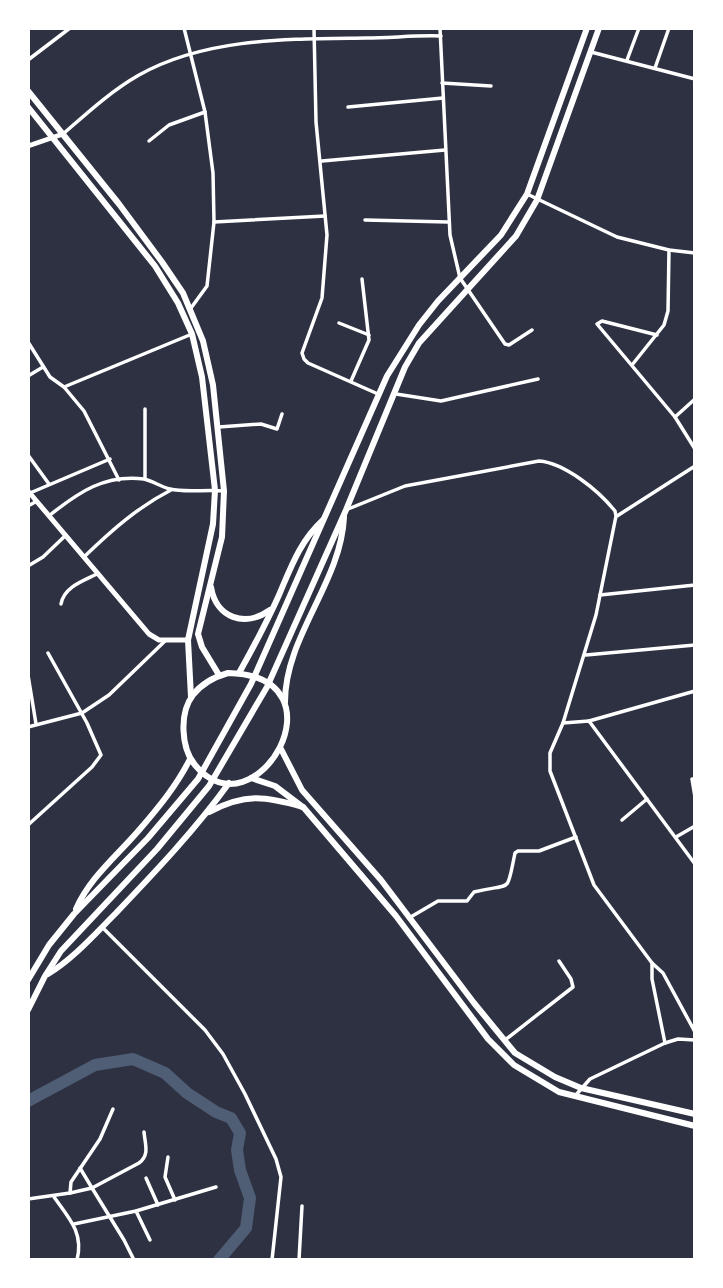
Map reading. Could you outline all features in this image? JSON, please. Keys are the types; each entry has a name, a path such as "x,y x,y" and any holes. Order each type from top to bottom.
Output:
{"main road":[{"path":"28,978 49,945 74,914 148,838 198,779 251,684 327,516 378,394 406,342 460,278 501,235 527,194 587,28"},
{"path":"28,1010 45,976 77,933 157,849 209,786 267,687 345,511 392,394 419,343 516,236 537,200 599,28"},
{"path":"28,91 162,262 190,309 203,341 211,375 224,491 222,537 198,634 202,647 219,675"},
{"path":"28,107 155,266 178,303 192,334 202,377 215,490 213,524 188,640 191,697 184,735 190,759 208,777 220,783 251,778 274,761 281,749 286,733 288,669 335,559 344,529 345,511"},
{"path":"202,377 211,375"},
{"path":"239,673 300,548 314,528 327,516"},
{"path":"211,585 215,603 224,613 236,619 253,619 271,610"},
{"path":"191,697 202,684 219,675 239,673 262,680 274,688 285,704"},
{"path":"281,749 302,790 348,840 516,1053 538,1068 581,1088 695,1114"},
{"path":"74,914 87,888 174,788 190,759"},
{"path":"251,778 275,786 304,808 397,916 488,1039 514,1065 559,1092 695,1126"},
{"path":"45,976 58,968 102,927 173,852 229,783"},
{"path":"206,814 226,803 252,798 276,799 304,808"}],"street":[{"path":"184,28 205,112 213,173 214,222 206,286 190,309"},
{"path":"314,28 316,122 327,235 322,298 302,353 308,363 378,394"},
{"path":"440,28 448,222 460,278 505,344 509,345 532,330"},
{"path":"627,60 639,28"},
{"path":"655,68 668,28"},
{"path":"28,60 68,29"},
{"path":"28,146 63,134 134,78 158,66 219,47 314,38 441,36"},
{"path":"591,52 695,79"},
{"path":"442,83 491,86"},
{"path":"348,107 443,98"},
{"path":"149,141 169,125 205,112"},
{"path":"321,161 445,150"},
{"path":"527,194 617,237 669,250 695,253"},
{"path":"214,222 325,216"},
{"path":"365,220 448,222"},
{"path":"632,365 664,326 668,311 669,250"},
{"path":"351,381 365,351 369,335 362,279"},
{"path":"657,335 598,322 598,327 675,417 695,449"},
{"path":"339,323 369,335"},
{"path":"64,387 192,334"},
{"path":"28,342 50,377 64,387 84,411 120,480"},
{"path":"28,376 43,367"},
{"path":"392,394 441,401 538,379"},
{"path":"675,417 695,399"},
{"path":"145,409 145,479"},
{"path":"218,428 261,424 277,429 282,414"},
{"path":"28,456 49,484"},
{"path":"110,458 29,492 149,634 165,641 188,640"},
{"path":"345,511 405,486 540,461 560,465 611,506 616,516 600,595 586,655 550,753 551,771 594,885 652,963 663,973 695,1032"},
{"path":"616,516 695,466"},
{"path":"690,470 695,476"},
{"path":"50,515 81,490 120,480 145,479 171,490 224,491"},
{"path":"85,556 115,526 148,502 171,490"},
{"path":"28,506 37,501"},
{"path":"28,566 43,557 66,535"},
{"path":"61,604 62,597 71,588 98,573"},
{"path":"600,595 695,585"},
{"path":"28,727 82,713 109,695 165,641"},
{"path":"586,655 695,645"},
{"path":"28,825 100,759 99,748 82,713 48,653"},
{"path":"28,675 36,724"},
{"path":"563,723 589,722 695,691"},
{"path":"589,722 695,864"},
{"path":"692,779 695,797"},
{"path":"622,820 647,799"},
{"path":"676,836 695,826"},
{"path":"409,918 439,901 467,901 474,892 503,888 509,883 515,853 519,850 539,851 576,837"},
{"path":"102,927 205,1030 223,1054 245,1094 276,1158 281,1177 272,1260"},
{"path":"504,1041 573,987 571,979 558,961"},
{"path":"652,963 652,979 665,1043"},
{"path":"575,1096 590,1079 665,1043 695,1040"},
{"path":"70,1193 71,1182 100,1139 113,1110"},
{"path":"28,1199 54,1197 92,1188 145,1158 144,1132"},
{"path":"168,1157 165,1177 176,1200"},
{"path":"80,1168 134,1260"},
{"path":"146,1178 158,1205"},
{"path":"74,1224 136,1211 216,1187"},
{"path":"54,1197 79,1235 80,1249 77,1260"},
{"path":"299,1260 302,1206"},
{"path":"136,1211 150,1240"}],"waterway":[{"path":"28,1101 95,1065 133,1059 165,1073 187,1093 216,1112 231,1118 240,1133 237,1150 240,1170 250,1198 246,1228 219,1260"}]}
